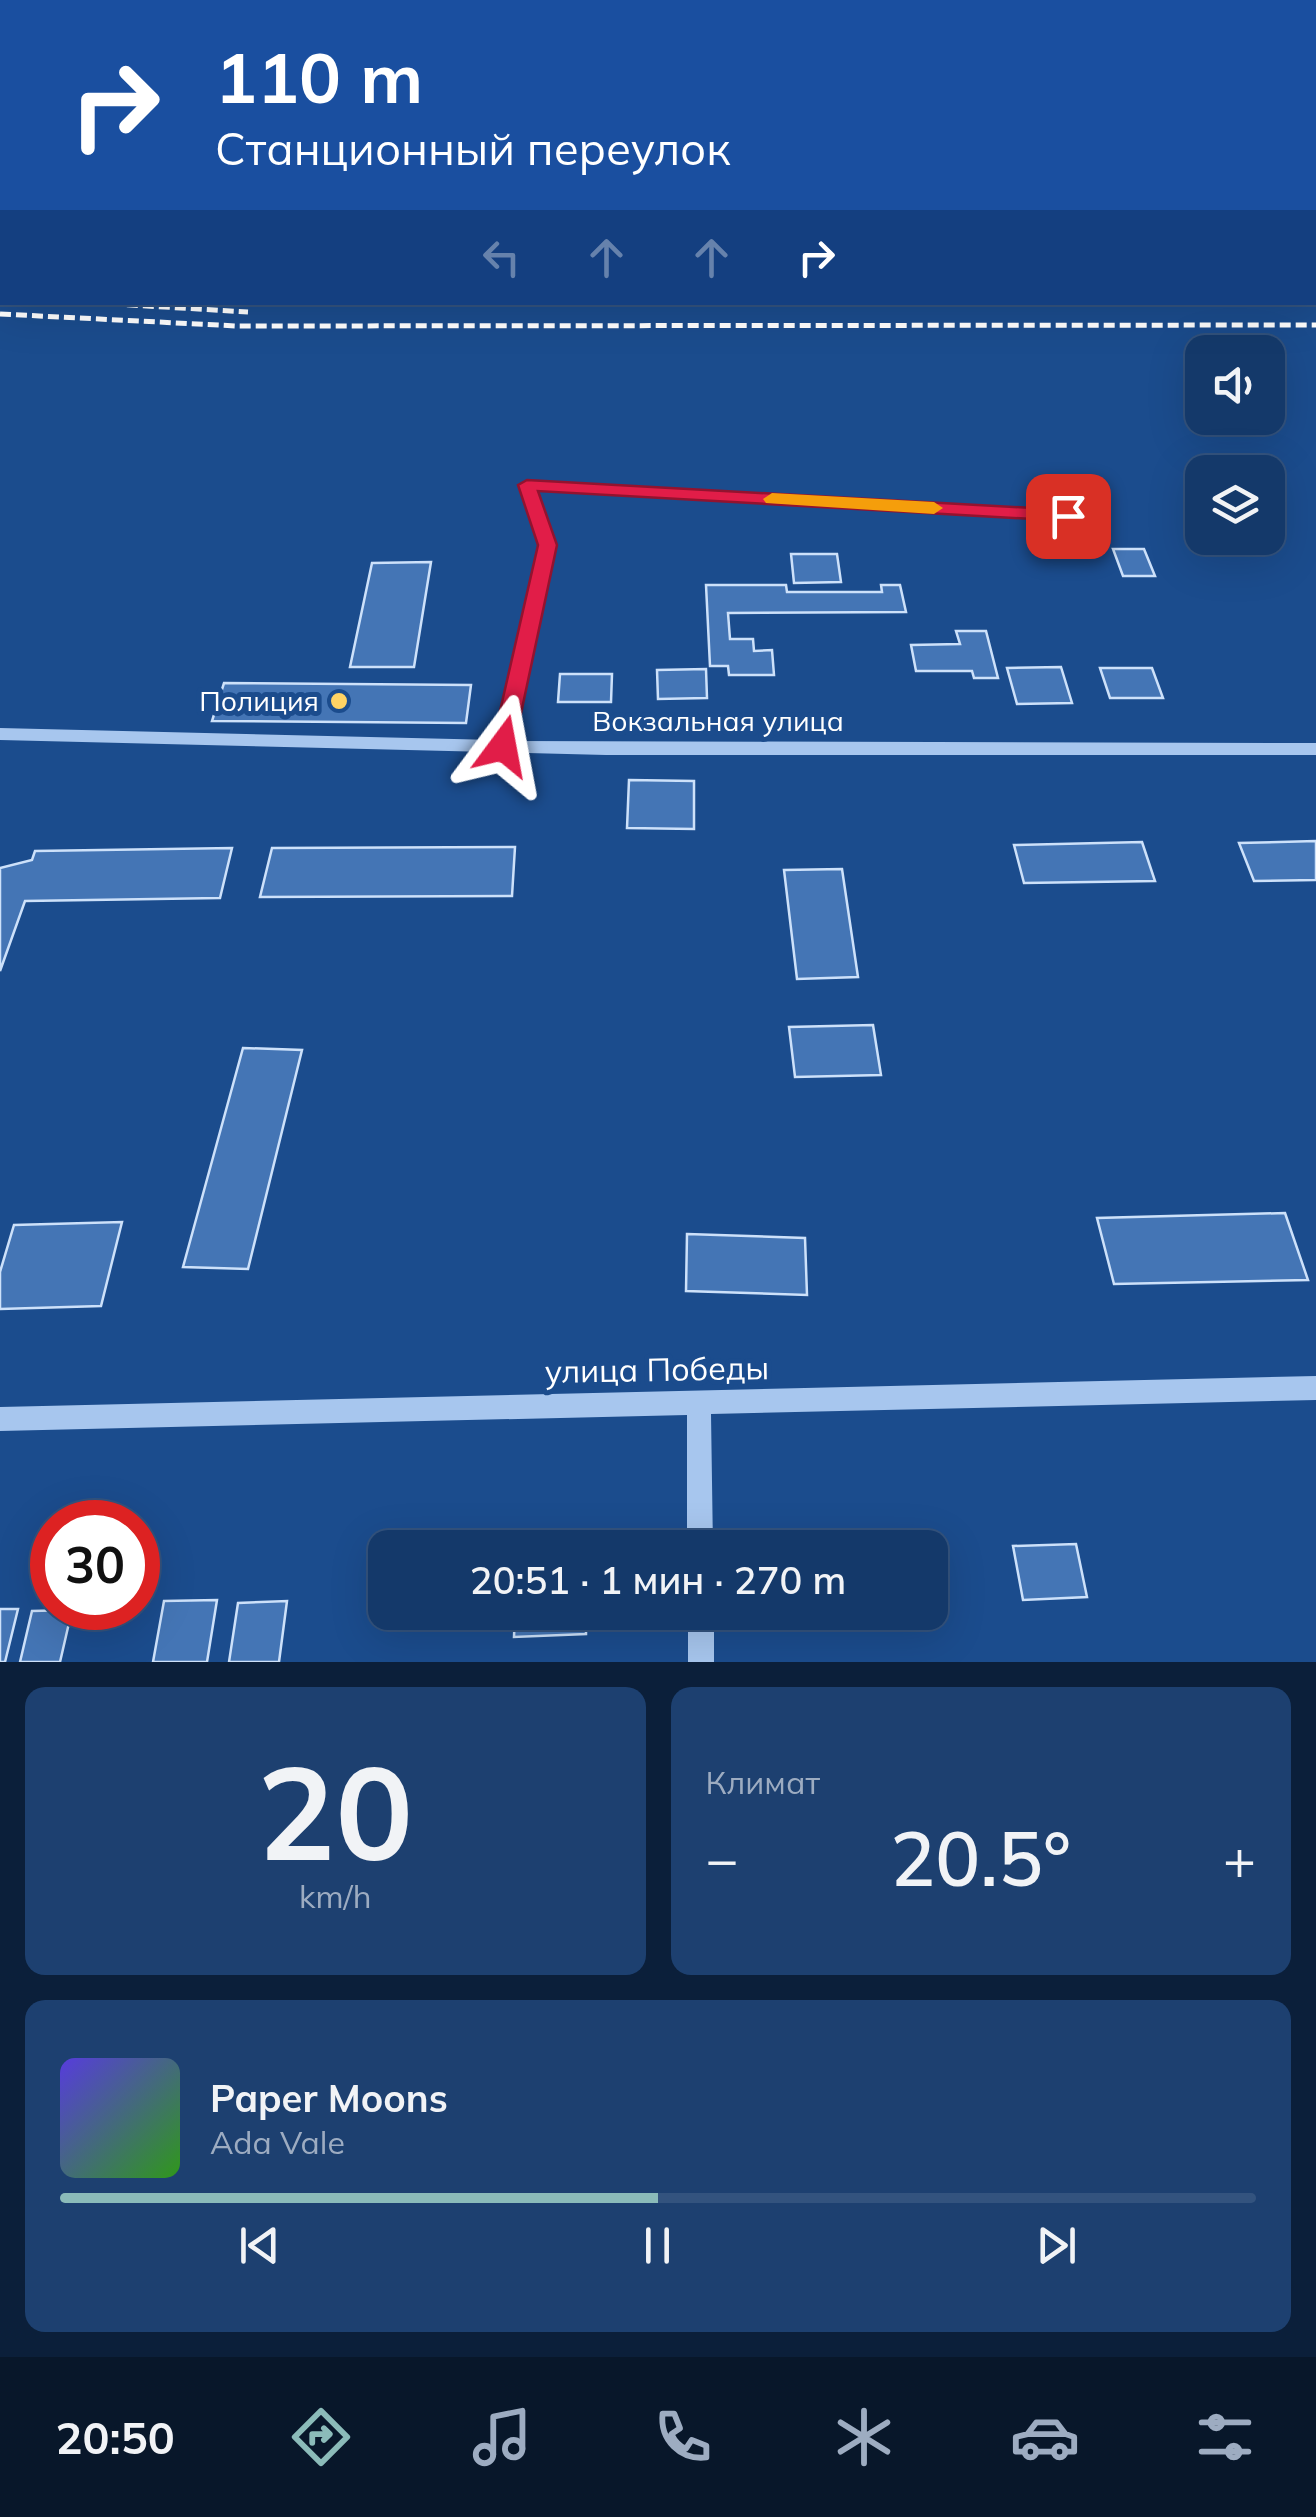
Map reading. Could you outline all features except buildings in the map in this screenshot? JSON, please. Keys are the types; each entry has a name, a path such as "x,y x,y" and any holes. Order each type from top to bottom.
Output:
{"street":[{"path":"503,746 548,545 527,485 1068,516"},
{"name":"Вокзальная улица","path":"0,734 503,746 1316,749"},
{"name":"улица Победы","path":"0,1419 1316,1388"},
{"path":"698,1401 700,1530"},
{"path":"701,1630 702,1662"}],"railway":[{"path":"130,305 248,312"},
{"path":"0,314 237,326 1316,325"}],"slow traffic":[{"path":"772,499 934,508"}],"place":[{"name":"Полиция","path":"339,701"}],"route":[{"path":"503,746 548,545 527,485 1068,516"}]}
